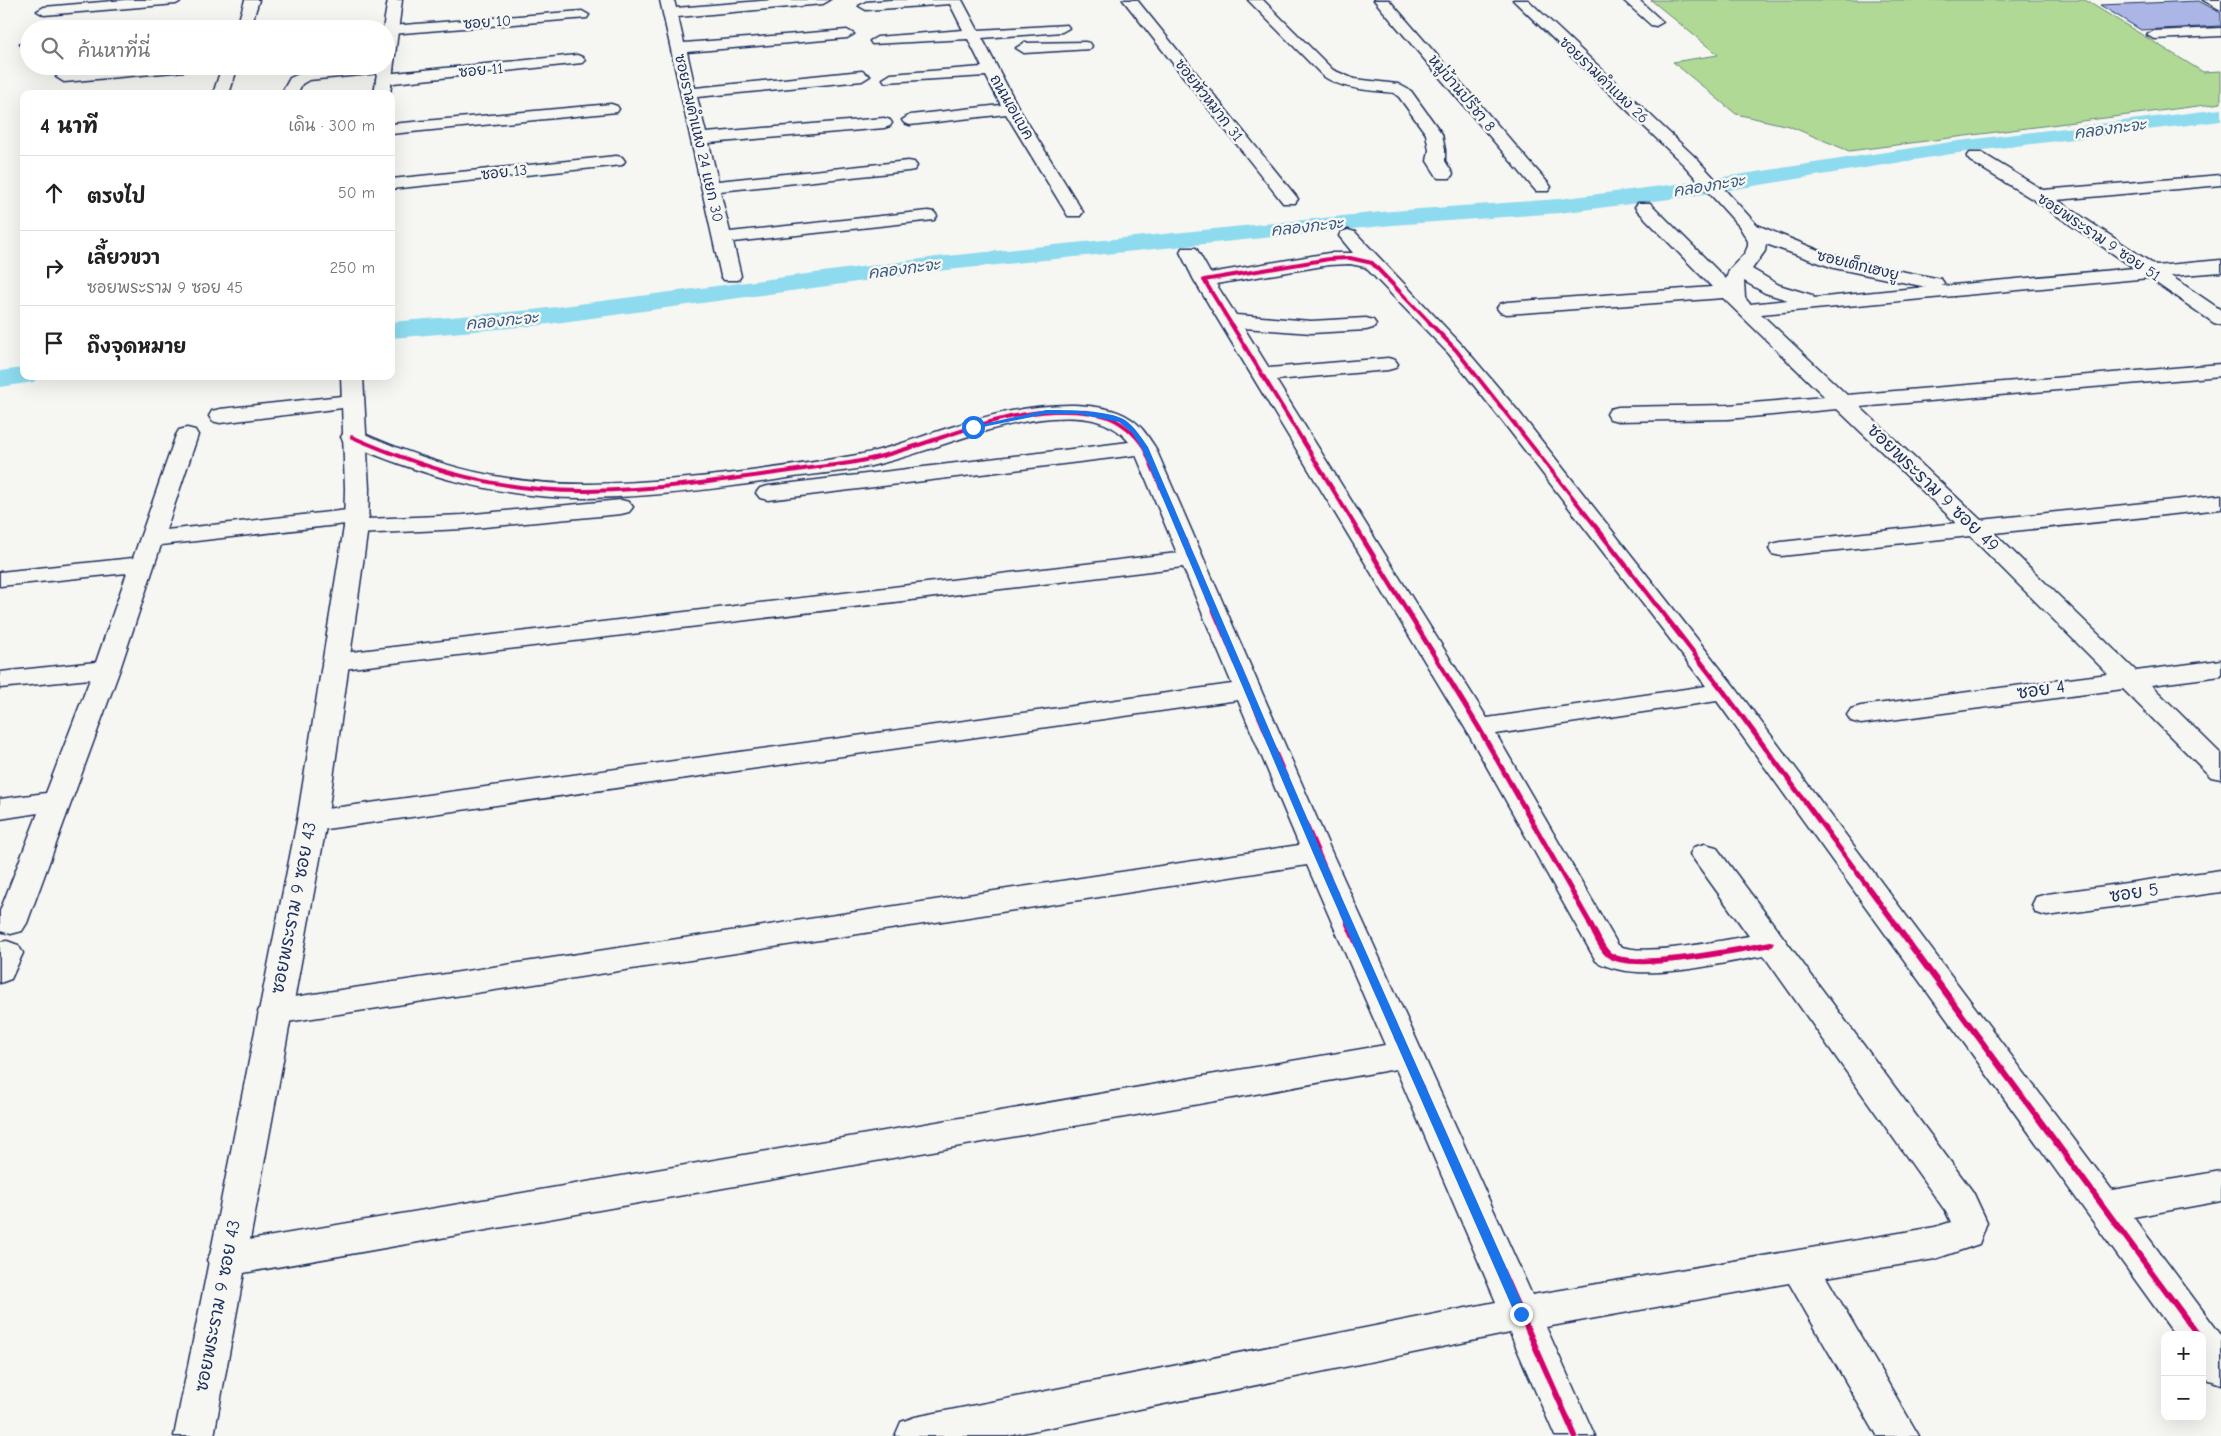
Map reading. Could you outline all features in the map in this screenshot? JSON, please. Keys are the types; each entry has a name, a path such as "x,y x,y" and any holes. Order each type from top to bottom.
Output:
{"street":[{"path":"44,11 176,0"},
{"path":"246,20 252,0"},
{"path":"392,20 395,0"},
{"path":"669,6 823,0"},
{"path":"866,6 951,0"},
{"name":"ถนนเอแบค","path":"955,0 1011,109 1074,212"},
{"name":"ซอยหัวหมาก 31","path":"1130,0 1289,199"},
{"path":"1255,0 1328,73 1339,80 1353,84 1398,89 1405,94 1434,134 1437,150 1436,161 1444,174"},
{"name":"หมู่บ้านปรีชา 8","path":"1381,0 1542,187"},
{"name":"ซอยรามคำแหง 26","path":"1520,0 1688,160"},
{"path":"1630,0 1656,22"},
{"path":"2210,0 2221,6"},
{"name":"ซอยรามคำแหง 24 แยก 30","path":"669,6 731,276"},
{"name":"ซอย 10","path":"395,30 582,15"},
{"path":"877,41 1062,28"},
{"path":"2154,35 2221,32"},
{"path":"678,48 847,34"},
{"path":"980,49 1085,46"},
{"name":"ซอย 11","path":"395,73 577,60"},
{"path":"891,79 991,71"},
{"path":"64,77 86,75"},
{"path":"222,90 227,75"},
{"name":"ซอย 11","path":"291,90 296,81 306,76 346,75"},
{"path":"688,93 862,76"},
{"path":"395,129 611,109"},
{"path":"910,120 1011,109"},
{"path":"699,140 884,123"},
{"name":"ซอยพระราม 9 ซอย 51","path":"1976,157 2040,196 2221,319"},
{"name":"ซอยเต็กเฮงยู","path":"1688,160 1730,203 1752,229 1777,242 1838,261 1922,281 1968,288"},
{"name":"ซอย 13","path":"395,184 616,161"},
{"path":"710,187 908,166"},
{"path":"2040,196 2221,180"},
{"name":"ซอยพระราม 9 ซอย 49","path":"1644,207 1736,300 1974,528 2221,770"},
{"path":"722,238 928,216"},
{"path":"1736,300 1734,281 1739,270 1756,250 1757,242 1752,229"},
{"path":"1348,236 1456,350 1724,692 2195,1331"},
{"path":"1189,252 1204,280 1479,728 1607,953 1617,959 1649,962 1771,944"},
{"path":"1204,280 1330,259 1350,258 1372,263"},
{"path":"1739,270 1772,289 1806,299 1834,301 1852,292 1856,285 1856,279 1848,267 1838,261"},
{"path":"1507,308 1736,300 1834,301 2221,266"},
{"path":"1230,321 1311,327 1366,324"},
{"path":"1263,375 1388,364"},
{"path":"1618,414 1728,412 1845,404 2221,370"},
{"path":"220,416 351,389"},
{"name":"ซอยพระราม 9 ซอย 43","path":"194,1436 226,1260 312,820 357,521 358,484 352,437 351,389"},
{"path":"352,437 410,462 444,473 538,488 586,491 657,487 744,478 878,457 973,427 1046,412 1078,412 1121,420 1134,431 1144,447 1317,853 1575,1436"},
{"path":"5,950 57,801 107,669 188,435"},
{"path":"152,539 357,521 463,522 767,493 1144,447"},
{"path":"878,457 888,478"},
{"path":"534,515 538,488"},
{"path":"1781,549 2221,502"},
{"path":"335,662 1191,559"},
{"path":"0,579 144,564"},
{"name":"ซอย 4","path":"1861,715 2221,668"},
{"path":"0,680 107,669"},
{"path":"312,820 1248,690"},
{"path":"1479,728 1724,692"},
{"path":"0,809 57,801"},
{"path":"274,1012 1317,853"},
{"path":"914,1436 1521,1314 1935,1243 1966,1233 1969,1222 1960,1203 1705,854"},
{"name":"ซอย 5","path":"2047,905 2221,881"},
{"path":"226,1260 1407,1054"},
{"path":"2105,1207 2221,1186"},
{"path":"1799,1265 1899,1436"},
{"path":"2206,1345 2221,1366"}],"green space":[{"path":"1651,0 2085,0 2203,72 2221,71 2221,103 1849,151 1789,126 1736,114 1673,62 1718,55"}],"building":[{"path":"2199,1 2221,13 2221,26 2141,30 2100,5"}],"waterway":[{"name":"คลองกะจะ","path":"395,330 533,318 937,264 1392,218 1559,206 1685,190 1951,148 2221,115"},
{"name":"คลองกะจะ","path":"0,379 20,376"}],"cycle path":[{"path":"1771,944 1649,962 1617,959 1607,953 1479,728 1204,280 1329,259 1350,258 1372,263 1456,350 1511,417 1724,692 2195,1331"},
{"path":"352,437 421,465 462,477 534,489 588,491 693,484 859,461 879,457 1003,419 1028,414 1054,411 1101,414 1124,424 1144,447 1317,853 1575,1436"}],"route":[{"path":"973,427 1046,412 1100,414 1121,420 1134,431 1144,447 1317,853 1521,1314"}]}
